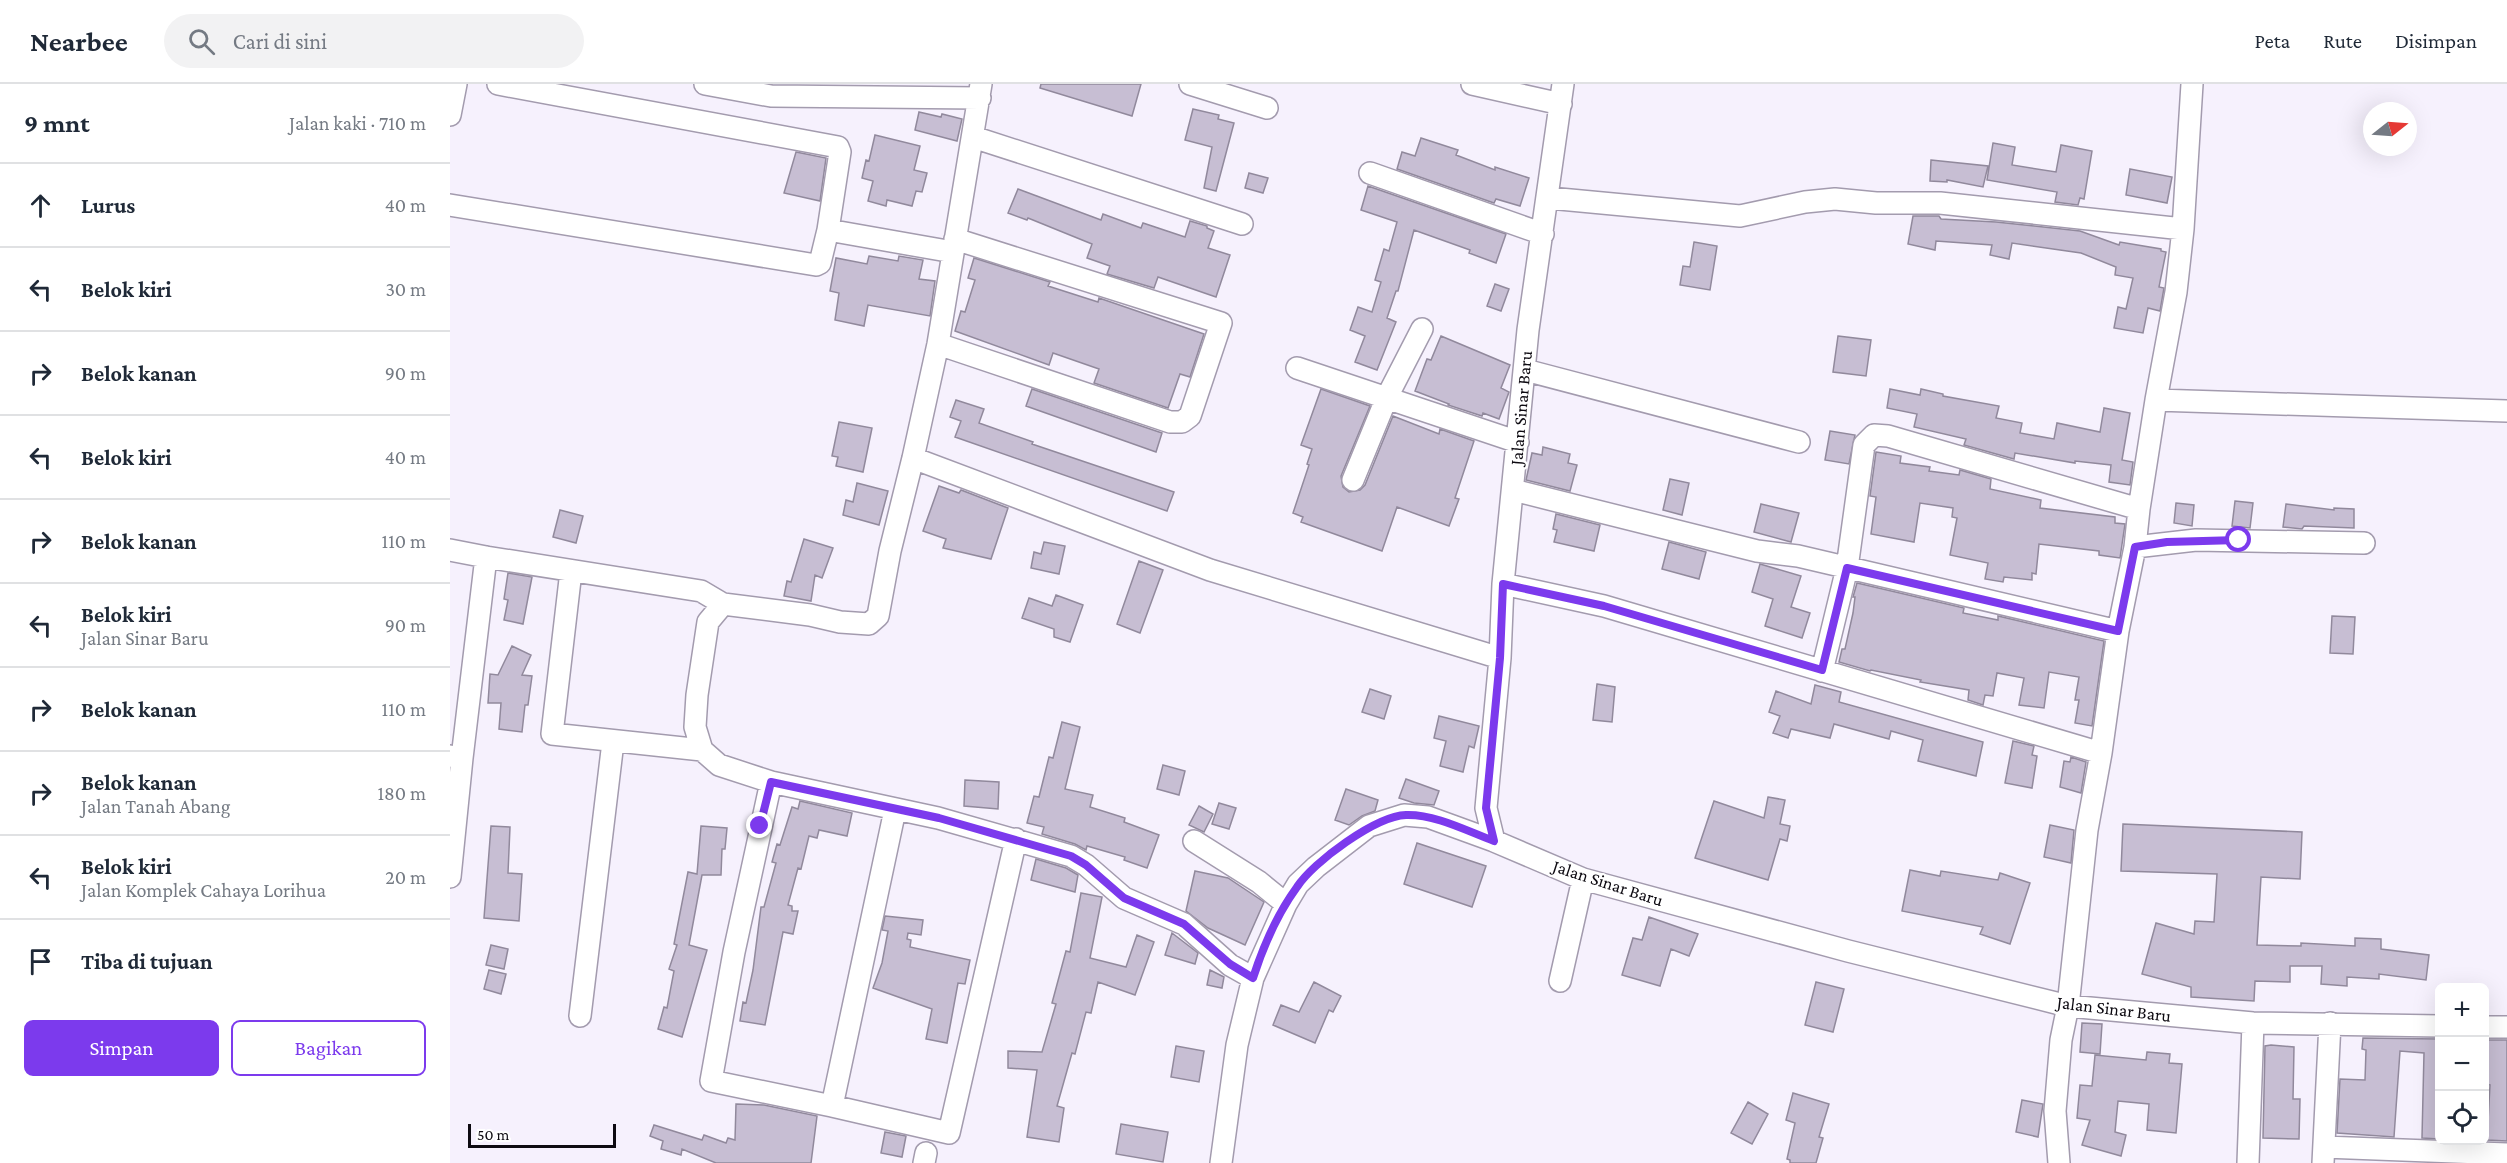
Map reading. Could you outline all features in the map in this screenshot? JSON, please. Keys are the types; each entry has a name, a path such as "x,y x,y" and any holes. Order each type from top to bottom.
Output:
{"street":[{"path":"450,115 456,84"},
{"path":"450,205 820,263 828,230 840,152 838,147 566,91 498,84"},
{"path":"450,550 701,591 723,604 810,615 840,622 869,624 878,616 890,551 938,344 980,91 771,96 705,84"},
{"path":"1190,84 1267,108"},
{"path":"1472,84 1562,94"},
{"path":"2060,1163 2055,1111 2061,1040 2068,1006 2087,831 2101,753 2118,631 2135,547 2156,400 2176,292 2183,229 2192,84"},
{"name":"Jalan Sinar Baru","path":"1562,94 1528,330 1503,584 1500,658 1486,808 1494,841 1583,879 1848,951 2068,1006 2253,1023 2435,1026"},
{"path":"973,137 1242,224"},
{"path":"1370,173 1543,234"},
{"path":"1548,198 1740,216 1805,202 1835,199 1876,203 1940,203 2183,229"},
{"path":"828,230 954,246 1221,323 1190,416 1182,422 1170,422 938,344"},
{"path":"1353,480 1387,397 1422,329"},
{"path":"1297,368 1518,442"},
{"path":"1525,370 1799,442"},
{"path":"2156,400 2507,411"},
{"path":"1822,670 1847,568 1864,445 1874,435 1888,436 2139,509"},
{"path":"913,458 1210,570 1500,658"},
{"path":"1513,490 1757,551 1798,556 2118,631"},
{"path":"2135,547 2196,540 2364,543"},
{"path":"450,878 456,757 486,557"},
{"path":"571,571 552,734 702,750"},
{"path":"1503,584 1604,606 2101,753"},
{"path":"723,604 708,622 695,727 702,750 719,765 771,782 939,818 1071,856 1086,865 1124,898 1184,924 1230,964 1253,978"},
{"path":"580,1016 613,742"},
{"path":"771,782 734,952 711,1081 949,1133 1016,839"},
{"path":"832,1106 895,810"},
{"path":"1221,1163 1237,1045 1253,978 1286,904 1298,884 1369,826 1404,815 1428,817 1494,841"},
{"path":"1194,841 1259,882 1286,904"},
{"path":"1560,981 1583,879"},
{"path":"2247,1163 2253,1023"},
{"path":"2330,1023 2323,1155 2465,1152 2507,1154"},
{"path":"2489,1027 2507,1027"}],"building":[{"path":"1041,84 1141,84 1132,116 1040,88"},
{"path":"1193,109 1219,115 1218,119 1234,123 1216,191 1204,188 1212,147 1185,140"},
{"path":"919,112 962,119 957,141 915,130"},
{"path":"875,135 920,146 914,170 927,173 922,192 916,191 912,206 887,200 886,206 868,201 873,181 862,178"},
{"path":"1421,138 1458,150 1456,155 1495,170 1495,167 1529,178 1520,206 1496,199 1494,203 1397,169 1402,152 1415,156"},
{"path":"1993,143 2015,147 2012,165 2056,172 2061,145 2092,151 2084,199 2080,198 2078,205 2055,202 2057,192 1987,180"},
{"path":"796,152 826,158 820,201 784,193"},
{"path":"1931,160 1988,166 1983,187 1947,180 1947,182 1930,181"},
{"path":"2130,169 2172,177 2167,203 2126,195"},
{"path":"1249,173 1268,178 1263,193 1245,188"},
{"path":"1368,186 1506,234 1496,263 1469,253 1470,250 1414,230 1398,291 1396,291 1387,318 1396,322 1377,370 1355,362 1365,336 1350,330 1358,307 1372,312 1381,282 1375,280 1384,249 1389,251 1397,222 1361,210"},
{"path":"1018,189 1101,220 1103,214 1141,228 1143,223 1185,237 1190,221 1207,226 1214,231 1208,248 1230,255 1216,297 1158,277 1154,288 1107,274 1110,266 1087,258 1092,244 1028,218 1027,220 1008,213"},
{"path":"1913,216 1939,216 1941,219 2080,231 2119,245 2120,242 2161,249 2166,252 2159,287 2164,288 2160,311 2148,308 2143,333 2114,328 2118,307 2126,309 2133,278 2115,275 2116,267 2081,253 2012,243 2009,259 1990,255 1992,245 1936,241 1935,250 1908,244"},
{"path":"1694,242 1717,246 1710,290 1680,285 1683,266 1690,267"},
{"path":"869,256 898,261 899,256 923,260 919,279 935,281 930,316 868,305 864,326 835,320 839,293 830,291 836,258 867,264"},
{"path":"974,258 1050,282 1048,286 1098,302 1099,298 1204,334 1190,377 1180,374 1168,408 1094,383 1099,369 1053,353 1049,365 955,331 961,311 965,312 975,280 968,278"},
{"path":"1495,284 1509,289 1501,311 1487,306"},
{"path":"1441,336 1510,365 1501,388 1509,392 1499,419 1448,405 1415,391 1427,359 1431,360"},
{"path":"1838,336 1871,340 1866,376 1833,372"},
{"path":"1032,389 1162,433 1156,452 1026,406"},
{"path":"1321,389 1370,406 1341,476 1343,487 1349,492 1360,490 1365,485 1393,416 1439,434 1440,429 1474,441 1455,498 1459,499 1449,526 1397,507 1382,551 1301,522 1303,517 1293,513 1312,449 1301,445"},
{"path":"1890,389 1920,395 1921,389 1943,394 1943,396 1999,406 1996,418 2022,423 2020,433 2054,439 2057,423 2100,432 2104,408 2130,413 2122,460 2133,462 2130,485 2109,482 2111,465 2075,461 2075,463 2015,453 2014,459 1964,445 1966,439 1914,427 1917,414 1887,408"},
{"path":"956,400 984,409 979,423 1033,442 1032,444 1174,492 1167,511 955,437 961,421 950,417"},
{"path":"839,422 872,428 863,472 836,466 838,457 832,456"},
{"path":"1830,431 1855,435 1849,464 1825,460"},
{"path":"1543,447 1570,454 1568,463 1577,465 1570,491 1526,480 1532,453 1542,455"},
{"path":"1876,452 1901,456 1900,463 1930,467 1929,471 1959,475 1960,470 1991,479 1990,489 2041,500 2040,508 2115,517 2115,523 2125,524 2120,558 2099,555 2099,551 2039,544 2036,574 2032,573 2032,580 2004,577 2003,582 1985,579 1988,563 1950,555 1957,518 1952,517 1953,508 1920,503 1914,542 1871,534 1876,497 1870,496"},
{"path":"1670,479 1689,483 1682,515 1663,510"},
{"path":"857,483 888,491 879,525 843,515 846,500 853,502"},
{"path":"939,486 959,493 961,490 1008,508 991,559 943,548 946,539 923,531"},
{"path":"2235,501 2253,503 2250,528 2232,526"},
{"path":"2176,503 2194,505 2192,526 2174,523"},
{"path":"1761,504 1799,513 1791,542 1754,532"},
{"path":"2286,504 2334,510 2334,508 2354,509 2354,528 2283,527"},
{"path":"560,510 583,516 576,543 553,537"},
{"path":"1556,514 1600,525 1594,551 1554,542 1557,530 1553,529"},
{"path":"804,539 833,548 822,578 815,575 811,601 784,596 787,581 791,582"},
{"path":"1044,542 1065,546 1059,574 1031,568 1034,552 1041,554"},
{"path":"1669,542 1706,552 1699,579 1662,569"},
{"path":"1139,561 1163,570 1140,633 1117,624"},
{"path":"1760,564 1801,576 1791,607 1810,613 1802,638 1765,626 1773,599 1752,592"},
{"path":"508,573 532,577 523,624 504,620 508,600 504,599"},
{"path":"1857,583 1964,608 1963,613 1998,620 1998,616 2104,641 2092,726 2075,723 2079,700 2075,700 2079,677 2049,672 2044,708 2019,705 2024,678 1997,673 1993,696 1985,695 1983,705 1968,700 1969,690 1920,682 1921,680 1870,671 1839,662 1842,649 1845,649"},
{"path":"1056,595 1083,605 1070,642 1054,637 1054,629 1022,618 1029,598 1052,606"},
{"path":"2332,616 2355,617 2353,654 2330,653"},
{"path":"512,646 531,655 522,675 532,676 522,732 499,729 501,703 488,703 490,674 498,675"},
{"path":"1597,684 1615,687 1612,722 1593,720"},
{"path":"1815,685 1841,692 1839,702 1983,742 1976,776 1918,761 1923,740 1891,731 1889,739 1834,724 1830,738 1791,729 1788,738 1773,733 1780,716 1769,712 1776,691 1811,704"},
{"path":"1370,689 1391,696 1384,719 1362,712"},
{"path":"1439,716 1479,726 1474,748 1469,746 1463,772 1440,766 1446,741 1434,738"},
{"path":"1062,722 1080,727 1065,789 1093,795 1090,807 1125,818 1124,822 1159,835 1147,868 1124,860 1125,857 1087,846 1086,850 1075,844 1042,834 1044,827 1027,823 1034,796 1039,797 1049,757 1053,758"},
{"path":"2013,741 2034,746 2032,755 2037,756 2032,788 2005,783"},
{"path":"2071,757 2086,762 2081,793 2060,787 2064,761 2070,762"},
{"path":"1163,765 1185,771 1179,795 1157,789"},
{"path":"1406,779 1439,791 1434,805 1414,803 1399,798"},
{"path":"965,780 999,782 998,809 964,806"},
{"path":"1346,789 1378,800 1375,811 1349,825 1335,820"},
{"path":"1768,797 1785,800 1780,824 1790,826 1787,841 1780,839 1768,880 1695,858 1714,801 1764,818"},
{"path":"800,801 852,813 847,836 819,830 817,838 809,836 801,869 798,868 788,905 792,906 792,911 798,911 793,934 783,932 765,1025 740,1021 753,970 761,907 764,907 776,863 772,862 792,807 798,809"},
{"path":"1219,803 1236,808 1229,829 1212,824"},
{"path":"1199,806 1213,814 1204,832 1189,825"},
{"path":"2123,824 2302,832 2300,879 2261,877 2257,945 2301,946 2301,943 2355,946 2355,938 2381,939 2381,949 2429,955 2426,980 2379,974 2379,979 2347,977 2347,986 2321,984 2322,966 2290,966 2290,982 2255,981 2254,1001 2191,997 2191,987 2142,974 2156,923 2194,934 2195,921 2214,922 2217,874 2121,871"},
{"path":"2050,825 2074,830 2071,863 2044,857"},
{"path":"491,826 510,827 508,873 522,874 519,921 484,918"},
{"path":"701,826 727,828 725,849 722,849 721,875 702,875 689,945 707,950 682,1037 658,1029 664,1007 667,1008 674,971 669,969 677,945 674,944 688,872 697,874"},
{"path":"1417,843 1486,866 1472,907 1404,884"},
{"path":"1036,859 1066,868 1078,875 1075,892 1031,880"},
{"path":"1910,870 1940,876 1941,871 1998,880 2000,873 2030,883 2010,944 1980,934 1983,927 1902,911"},
{"path":"1195,871 1228,878 1264,902 1245,945 1208,928 1186,911"},
{"path":"1081,893 1102,897 1090,958 1126,967 1137,935 1154,942 1135,995 1098,982 1091,1013 1086,1012 1075,1054 1072,1053 1057,1106 1064,1108 1059,1142 1027,1137 1037,1070 1008,1068 1008,1051 1042,1052 1056,1004 1052,1003 1066,951 1070,952"},
{"path":"885,916 923,920 921,935 908,933 907,939 911,940 910,947 970,960 965,984 958,983 947,1043 926,1039 932,1009 873,988 882,963 888,931 882,930"},
{"path":"1649,917 1698,934 1689,956 1671,949 1660,986 1622,975 1633,938 1642,940"},
{"path":"1172,933 1198,953 1195,964 1165,955"},
{"path":"491,945 508,949 504,969 486,965"},
{"path":"489,970 506,974 501,994 484,989"},
{"path":"1210,970 1224,977 1222,988 1207,985"},
{"path":"1314,982 1341,996 1333,1012 1329,1010 1315,1043 1273,1025 1281,1005 1299,1012"},
{"path":"1816,982 1844,989 1833,1032 1805,1025"},
{"path":"2082,1023 2102,1024 2100,1054 2080,1052"},
{"path":"2363,1038 2435,1039 2435,1139 2422,1138 2424,1053 2400,1051 2394,1137 2337,1133 2340,1079 2365,1080 2366,1050 2362,1049"},
{"path":"2489,1040 2507,1040 2507,1141 2489,1140"},
{"path":"1176,1046 1204,1051 1199,1082 1171,1077"},
{"path":"2265,1046 2294,1047 2293,1099 2300,1099 2299,1139 2263,1138"},
{"path":"2147,1052 2170,1054 2169,1063 2182,1064 2176,1133 2147,1130 2149,1104 2118,1101 2115,1132 2126,1135 2121,1156 2082,1145 2090,1120 2077,1118 2080,1085 2092,1086 2095,1055 2146,1060"},
{"path":"1793,1093 1829,1104 1819,1137 1823,1138 1816,1163 1790,1163 1787,1159 1795,1123 1786,1120"},
{"path":"2022,1100 2043,1104 2038,1137 2016,1132"},
{"path":"1748,1102 1768,1114 1752,1144 1731,1133"},
{"path":"736,1104 764,1105 817,1116 811,1163 716,1163 682,1149 681,1155 661,1149 663,1141 650,1136 654,1125 702,1140 704,1135 726,1143 728,1138 735,1140"},
{"path":"1121,1124 1168,1132 1163,1162 1116,1154"},
{"path":"885,1132 906,1136 902,1157 881,1153"}],"route":[{"path":"760,826 771,782 939,818 1016,839 1071,856 1086,865 1124,898 1184,924 1208,947 1253,978 1286,904 1298,884 1369,826 1404,815 1428,817 1494,841 1486,808 1500,658 1503,584 1604,606 1822,670 1847,568 2118,631 2135,547 2196,540 2239,540"}]}
